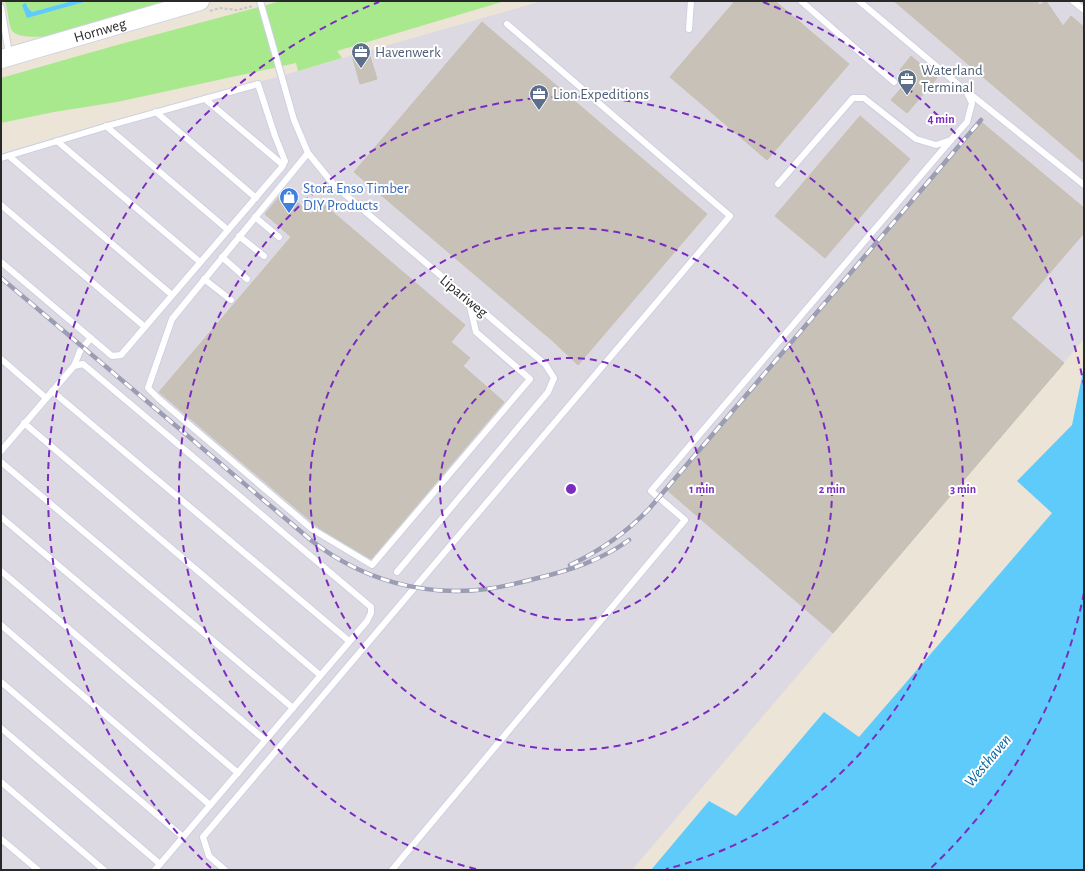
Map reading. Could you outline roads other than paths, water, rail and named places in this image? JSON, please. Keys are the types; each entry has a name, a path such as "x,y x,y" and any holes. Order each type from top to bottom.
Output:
{"street":[{"name":"Hornweg","path":"5,58 200,1"}],"lane":[{"name":"Lipariweg","path":"260,1 294,120 308,153 334,185 545,364 554,378 548,392 397,572"},
{"path":"689,29 691,1"},
{"path":"801,1 894,82"},
{"path":"859,1 966,91 1084,184"},
{"path":"1074,1 1084,10"},
{"path":"1,6 5,58"},
{"path":"225,870 209,856 203,837 730,216 507,24"},
{"path":"1,158 106,126 258,84 285,161 256,198 121,355 112,356 1,262"},
{"path":"392,870 685,520 651,491 967,122 972,103 966,91"},
{"path":"778,184 853,98 864,98 916,139 936,145 951,140"},
{"path":"205,99 283,165"},
{"path":"156,112 256,198"},
{"path":"106,126 228,230"},
{"path":"57,141 200,262"},
{"path":"308,153 172,318 148,388 312,529 372,565 530,379 476,332 468,298"},
{"path":"9,156 172,295"},
{"path":"1,205 145,327"},
{"path":"255,217 279,237"},
{"path":"239,236 264,256"},
{"path":"222,257 247,279"},
{"path":"204,279 231,300"},
{"path":"1,451 74,366 80,351 91,338"},
{"path":"1,359 46,398"},
{"path":"74,366 84,364 371,608 372,613 155,870"},
{"path":"52,391 349,641"},
{"path":"24,423 320,675"},
{"path":"1,462 292,708"},
{"path":"1,517 265,740"},
{"path":"1,571 238,773"},
{"path":"1,626 210,806"},
{"path":"1,682 183,837"},
{"path":"1,728 160,864"},
{"path":"1,782 104,870"},
{"path":"1,839 38,870"}],"water":[{"path":"72,1 88,1 27,18 22,5 26,3 32,12"},
{"name":"Westhaven","path":"1084,367 1084,870 651,870 709,801 736,816 824,712 859,737 1052,513 1017,481 1072,425"}],"railway":[{"path":"570,565 592,554 612,541 649,509 981,120"},
{"path":"1,278 312,541 331,555 373,575 395,583 417,588 463,591 487,589 547,576 571,569 607,554 629,540"}],"place":[{"name":"Havenwerk","path":"361,69"},
{"name":"Waterland Terminal","path":"907,96"},
{"name":"Lion Expeditions","path":"539,111"},
{"name":"Stora Enso Timber DIY Products","path":"289,214"}]}
